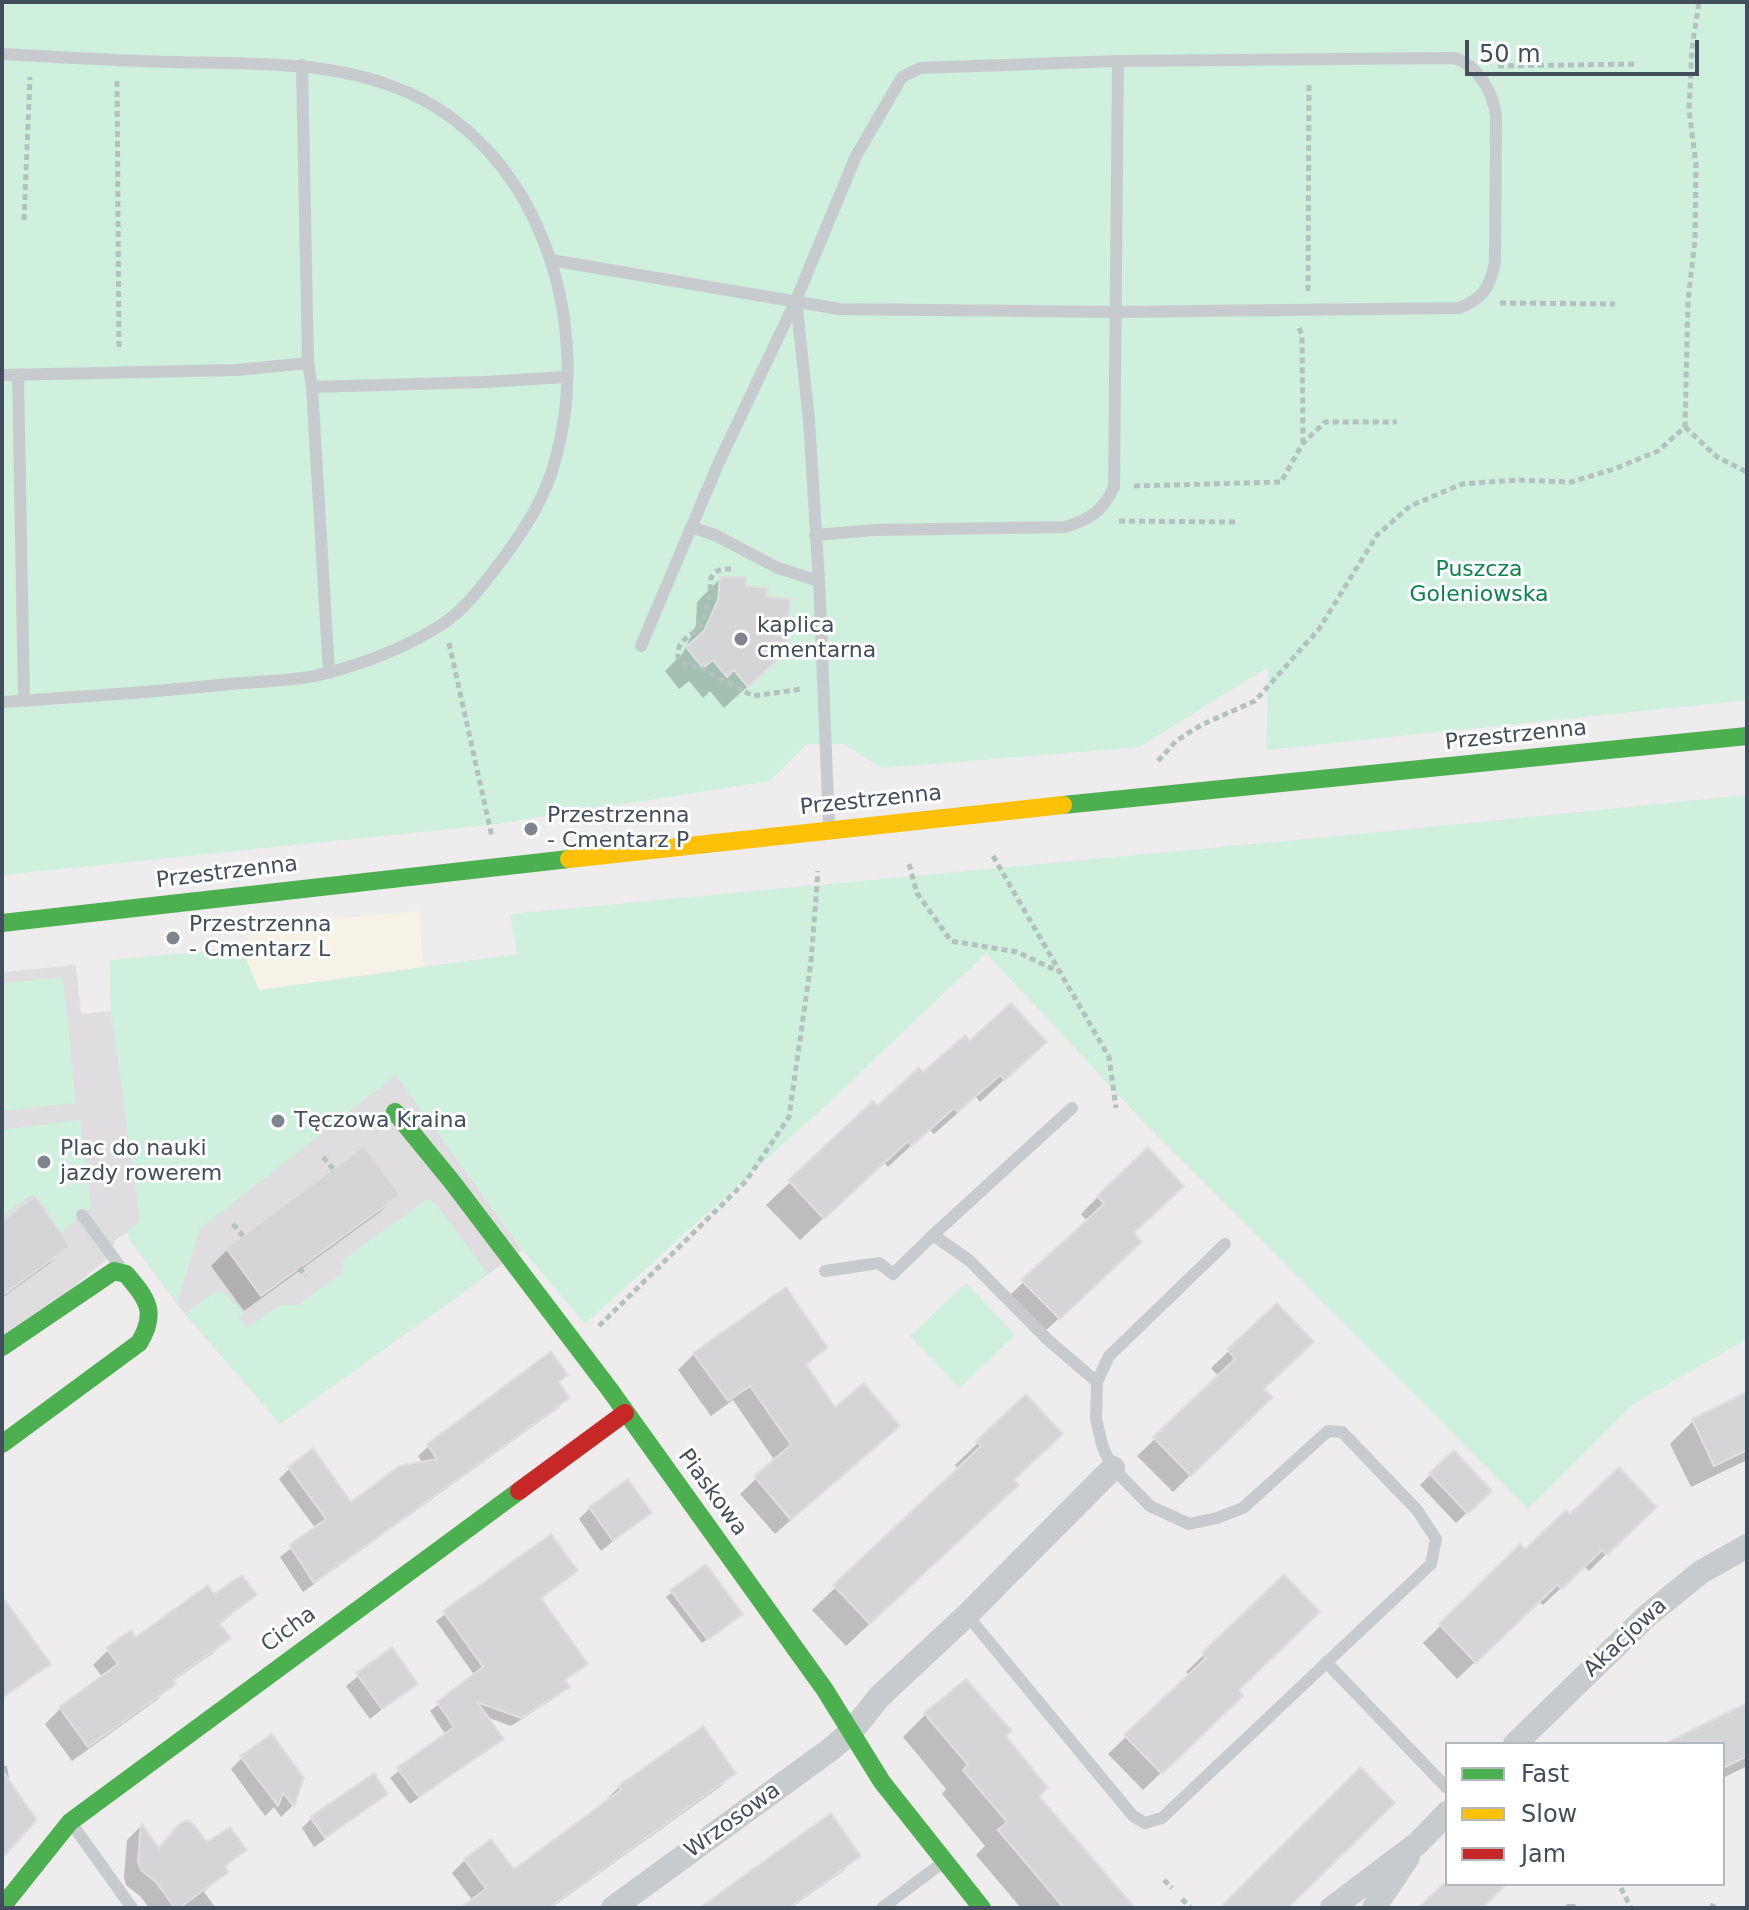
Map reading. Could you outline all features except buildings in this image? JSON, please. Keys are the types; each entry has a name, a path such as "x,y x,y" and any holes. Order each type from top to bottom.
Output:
{"street":[{"name":"Przestrzenna","path":"2,923 829,829 1747,736"},
{"name":"Piaskowa","path":"395,1112 453,1183 625,1413 825,1690 882,1782 982,1908"},
{"path":"2,1347 114,1271 126,1274 150,1313 148,1330 139,1343 2,1444"},
{"name":"Cicha","path":"2,1907 70,1822 625,1413"},
{"name":"Wrzosowa","path":"613,1908 851,1732 880,1696 967,1615 1113,1468"},
{"name":"Akacjowa","path":"1517,1742 1648,1615 1701,1572 1747,1546"},
{"path":"1332,1908 1418,1843 1445,1815"},
{"path":"1374,1908 1418,1843"}],"lane":[{"path":"2,54 302,65 353,73 399,88 438,108 474,136 523,199 551,260 563,312 566,377 564,421 555,462 541,500 517,540 485,583 445,623 405,645 329,673 165,691 2,702"},
{"path":"551,260 796,300 839,309 1116,312 1459,308 1485,293 1495,262 1495,103 1480,76 1455,58 1118,61 920,68 902,77 856,156 796,300 766,358 641,646"},
{"path":"815,535 874,530 1065,527 1086,521 1098,512 1114,487 1118,61"},
{"path":"302,65 308,363 329,673"},
{"path":"796,300 809,420 829,829"},
{"path":"2,375 236,370 308,363"},
{"path":"18,375 24,701"},
{"path":"312,387 566,377"},
{"path":"691,527 715,535 778,568 819,581"},
{"path":"825,1271 879,1263 893,1274 1072,1108"},
{"path":"82,1215 126,1274"},
{"path":"933,1235 970,1261 1047,1339 1097,1382"},
{"path":"967,1615 1133,1816 1145,1823 1162,1818 1431,1564 1436,1539 1417,1510 1342,1432 1328,1431 1243,1508 1189,1524 1150,1506 1113,1468 1103,1448 1096,1419 1097,1382 1109,1356 1225,1244"},
{"path":"1326,1662 1445,1786"},
{"path":"70,1822 132,1908"},
{"path":"882,1908 945,1861"}],"path":[{"path":"1156,763 1176,741 1201,725 1255,701 1319,629 1377,535 1410,506 1462,484 1517,480 1571,482 1658,451 1685,427 1688,301 1696,195 1696,164 1689,110 1692,48 1699,2"},
{"path":"24,220 31,56"},
{"path":"116,60 119,373"},
{"path":"1308,309 1309,60"},
{"path":"1469,66 1637,64"},
{"path":"1474,302 1615,304"},
{"path":"1291,310 1302,335 1303,443"},
{"path":"1114,487 1281,482 1303,443 1325,422 1397,422"},
{"path":"1685,427 1717,457 1747,472"},
{"path":"1086,521 1239,522"},
{"path":"741,572 728,568 713,574 711,593 699,627 677,647 678,657 685,665 698,667 753,696 807,688"},
{"path":"445,623 492,838"},
{"path":"993,856 1109,1057 1116,1108"},
{"path":"909,864 917,893 951,941 1017,952 1062,972"},
{"path":"590,1335 746,1181 789,1117 811,962 818,871"},
{"path":"323,1157 333,1169"},
{"path":"233,1224 243,1236"},
{"path":"299,1268 306,1276"},
{"path":"1164,1880 1172,1888"},
{"path":"1621,1888 1631,1908"},
{"path":"1182,1899 1190,1907"}],"shaded area":[{"path":"419,911 423,967 259,991 242,949 255,926"},
{"name":"Tęczowa Kraina","path":"76,965 81,1014 111,1011 112,1019 343,1000 522,1250 280,1424 180,1308 129,1239 128,1232 115,1240 110,1257 2,1344 2,972"}],"green space":[{"name":"Puszcza Goleniowska","path":"2,2 1747,2 1747,700 1266,750 1268,667 1139,747 882,768 844,744 807,744 770,781 489,825 2,875"},
{"path":"1747,795 1747,1339 1633,1404 1528,1509 1140,1118 986,953 838,1094 585,1324 522,1249 396,1075 200,1229 177,1303 129,1239 128,1231 140,1221 111,1011 110,960 242,948 259,990 517,954 510,914"},
{"path":"63,977 76,1103 2,1111 2,983"},
{"name":"Plac do nauki jazdy rowerem","path":"80,1120 91,1208 61,1233 33,1194 2,1216 2,1130"},
{"path":"427,1199 435,1203 488,1274 280,1424 185,1313 216,1292 223,1292 244,1313 239,1318 247,1328 280,1305 297,1305 341,1274 344,1259"},
{"path":"966,1283 1015,1335 959,1388 910,1336"}],"traffic: fast":[{"path":"1063,805 1747,736"},
{"path":"2,923 569,859"},
{"path":"395,1112 453,1183 610,1390 825,1690 882,1782 982,1908"},
{"path":"2,1347 114,1271 126,1274 148,1306 148,1323 139,1343 2,1444"},
{"path":"2,1907 70,1822 519,1491"}],"traffic: slow":[{"path":"569,859 1063,805"}],"traffic: jam":[{"path":"519,1491 625,1413"}],"place":[{"name":"kaplica cmentarna","path":"741,639"},
{"name":"Przestrzenna - Cmentarz P","path":"531,829"},
{"name":"Przestrzenna - Cmentarz L","path":"173,938"},
{"name":"Tęczowa Kraina","path":"278,1121"},
{"name":"Plac do nauki jazdy rowerem","path":"44,1162"}]}
